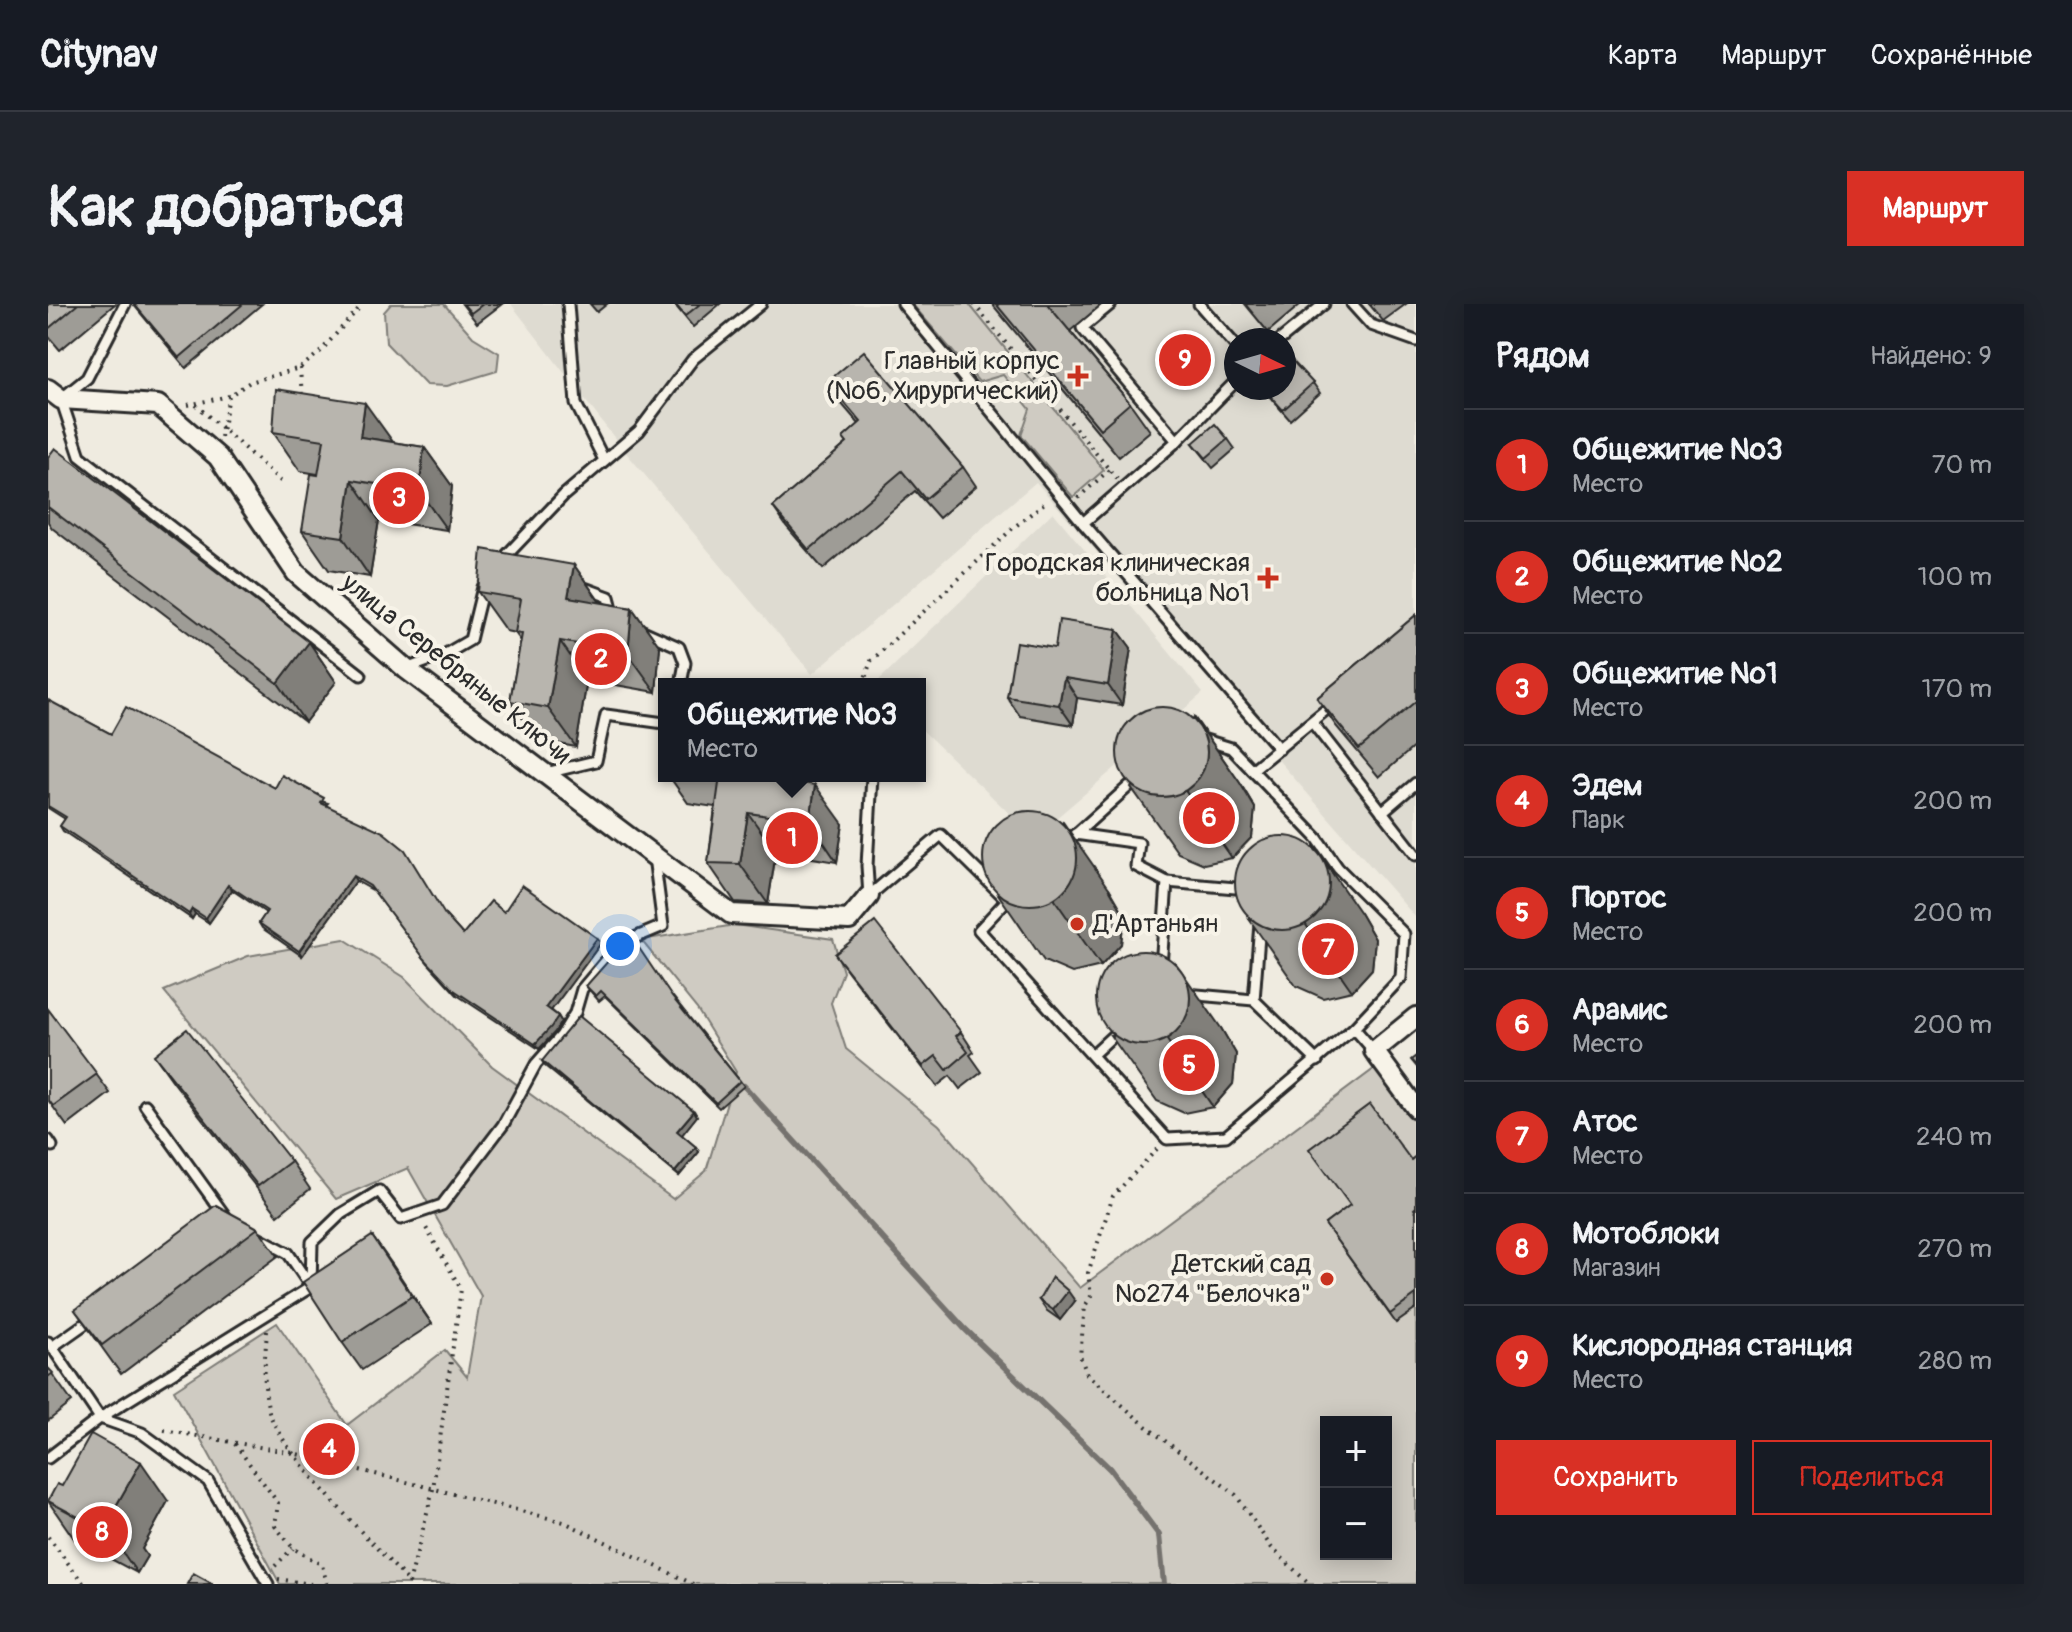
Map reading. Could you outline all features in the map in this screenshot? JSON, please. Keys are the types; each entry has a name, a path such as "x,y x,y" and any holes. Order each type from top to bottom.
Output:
{"street":[{"name":"улица Серебряные Ключи","path":"54,394 158,405 218,457 296,573 406,669 731,914 849,920 869,896"},
{"path":"1416,1017 1374,1051 1416,1108"}],"lane":[{"path":"125,304 123,314 87,378 54,394 80,456 361,675"},
{"path":"568,304 576,404 604,460"},
{"path":"495,567 564,495 639,431 693,359 761,304"},
{"path":"903,304 1083,523 1279,749"},
{"path":"1111,304 1082,328 1177,441"},
{"path":"1199,304 1224,332"},
{"path":"1295,328 1324,304"},
{"path":"1352,304 1371,325 1416,341"},
{"path":"1083,523 1177,441 1224,393"},
{"path":"72,466 80,456"},
{"path":"503,559 516,564"},
{"path":"406,669 444,655 470,640 486,576"},
{"path":"569,583 609,597 615,618 679,647 685,663 682,678"},
{"path":"1252,770 1347,693"},
{"path":"542,773 596,761 606,715 658,722"},
{"path":"1312,722 1416,855"},
{"path":"1018,889 979,930 1167,1139 1226,1136 1317,1061 1354,1028 1401,978 1404,934 1338,868 1317,838 1231,748 1193,736"},
{"path":"1052,856 1115,795 1148,770"},
{"path":"869,896 867,866 872,782"},
{"path":"1382,812 1416,783"},
{"path":"1075,834 1139,843 1136,866 1167,882 1263,890"},
{"path":"869,896 941,835 1007,900"},
{"path":"1306,849 1317,838"},
{"path":"311,1287 312,1242 341,1214 379,1191 401,1219 442,1205 495,1136 536,1064 568,1024 582,989 620,944 663,926 654,855"},
{"path":"1161,975 1167,882"},
{"path":"1254,1000 1261,906"},
{"path":"1176,993 1254,1000 1317,1061"},
{"path":"1092,1055 1126,1023"},
{"path":"1354,1028 1374,1051"},
{"path":"145,1105 230,1222 217,1231"},
{"path":"242,1228 288,1253 311,1287"},
{"path":"48,1458 100,1418 323,1279"},
{"path":"103,1311 50,1344 100,1418 142,1433 208,1481 266,1580"}],"path":[{"path":"974,304 1109,470 1071,505"},
{"path":"284,484 196,405 229,396 250,382 300,368 320,352 360,307"},
{"path":"300,368 303,405"},
{"path":"218,457 229,396"},
{"path":"865,678 871,661 1013,528 1059,492"},
{"path":"1167,1139 1113,1196 1088,1273 1091,1296 1085,1306 1080,1356 1087,1374 1147,1427 1236,1495 1271,1547 1309,1584"},
{"path":"410,1584 433,1489 461,1289 418,1214"},
{"path":"268,1314 264,1381 270,1414 293,1453 410,1584"},
{"path":"142,1433 161,1430 293,1453 564,1522 693,1584"},
{"path":"234,1442 278,1503 275,1526 293,1548 322,1565 327,1584"},
{"path":"48,1537 84,1584"},
{"path":"266,1580 293,1548"},
{"path":"266,1580 311,1584"}],"shaded area":[{"path":"391,304 444,304 473,337 499,353 497,371 447,386 426,385 386,343 384,312"},
{"name":"Городская клиническая больница №1","path":"511,304 1416,304 1416,918 1036,482 812,674 623,449"},
{"path":"912,304 969,304 1104,470 1073,497 1021,435 1030,409 1003,375 979,382"},
{"path":"1053,512 1203,693 1034,837 926,734 926,678 881,678"},
{"path":"735,925 833,939 843,972 831,1003 846,1049 939,1125 1080,1288 1382,1063 1416,1110 1416,1584 280,1584 174,1390 277,1323 347,1425 445,1350 467,1377 481,1296 408,1168 336,1199 164,991 248,956 344,939 404,977 492,1066 673,1199 706,1171 736,1072 697,1009 641,940"}],"building":[{"path":"48,304 78,304 48,329"},
{"path":"134,304 243,304 179,358"},
{"path":"463,304 483,304 471,313"},
{"path":"675,304 700,304 685,316"},
{"name":"Главный корпус (№6, Хирургический)","path":"996,304 1049,304 1130,403 1100,429"},
{"path":"1175,335 1194,354 1181,366 1163,347"},
{"path":"864,351 963,467 925,499 902,471 809,550 773,507 847,443 843,438 861,422 827,382"},
{"path":"1296,365 1313,383 1296,398"},
{"path":"276,389 365,403 360,437 424,447 419,491 352,480 343,537 302,531 311,474 318,475 324,440 273,432"},
{"path":"1274,400 1294,400 1283,410"},
{"path":"1215,424 1228,439 1206,458 1193,443"},
{"path":"55,448 309,642 278,683 48,507 48,457"},
{"path":"482,549 574,565 568,597 632,608 628,653 560,641 548,708 510,701 522,634 515,633 521,599 478,592"},
{"path":"1416,615 1416,701 1359,749 1317,698"},
{"path":"1059,620 1117,629 1108,685 1064,678 1059,705 1007,697 1016,642 1055,648"},
{"path":"48,700 111,734 126,707 275,788 282,775 324,798 321,803 383,832 405,850 445,915 463,935 491,901 504,912 522,885 597,938 546,1007 558,1016 535,1044 454,990 424,958 370,886 353,876 299,951 259,923 267,911 228,885 206,918 192,909 189,914 60,826 66,817 48,806"},
{"path":"1153,707 1171,707 1187,714 1200,727 1207,743 1207,761 1200,777 1187,790 1171,797 1153,797 1137,790 1124,777 1117,761 1117,743 1124,727 1137,714"},
{"path":"719,782 796,782 815,785 810,822 748,813 740,864 708,863"},
{"path":"1030,811 1048,815 1063,825 1073,840 1077,858 1073,876 1063,891 1048,901 1030,905 1012,901 997,891 987,876 983,858 987,840 997,825 1012,815"},
{"path":"1282,836 1300,840 1315,850 1325,865 1329,883 1325,901 1315,916 1300,926 1282,930 1264,926 1249,916 1239,901 1235,883 1239,865 1249,850 1264,840"},
{"path":"875,922 961,1032 956,1036 968,1052 947,1070 936,1056 923,1066 835,954"},
{"path":"637,945 672,997 740,1081 716,1103 601,991 596,996 586,986 609,960"},
{"path":"1143,951 1161,955 1176,965 1186,980 1190,998 1186,1016 1176,1031 1161,1041 1143,1045 1125,1041 1110,1031 1100,1016 1096,998 1100,980 1110,965 1125,955"},
{"path":"48,1009 97,1074 53,1106 48,1099"},
{"path":"579,1016 694,1111 677,1131 696,1147 675,1172 542,1061"},
{"path":"187,1029 291,1161 258,1186 154,1055"},
{"path":"1370,1104 1411,1160 1416,1156 1416,1295 1390,1314 1325,1224 1350,1205 1309,1149"},
{"path":"216,1205 258,1228 102,1345 75,1310"},
{"path":"372,1236 412,1296 342,1342 303,1282"},
{"path":"1052,1277 1068,1291 1053,1310 1039,1300"},
{"path":"91,1434 141,1462 112,1513 119,1517 110,1534 48,1501 57,1484 62,1486"},
{"path":"193,1573 213,1584 187,1584"}],"waterway":[{"path":"744,1086 965,1329 1110,1469 1159,1535 1164,1584"}],"place":[{"name":"Кислородная станция","path":"1185,360"},
{"name":"Главный корпус (№6, Хирургический)","path":"1078,376"},
{"name":"Общежитие №1","path":"399,498"},
{"name":"Городская клиническая больница №1","path":"1268,578"},
{"name":"Общежитие №2","path":"601,659"},
{"name":"Арамис","path":"1209,818"},
{"name":"Общежитие №3","path":"792,838"},
{"name":"Д'Артаньян","path":"1077,924"},
{"name":"Атос","path":"1328,949"},
{"name":"Портос","path":"1189,1065"},
{"name":"Детский сад №274 \"Белочка\"","path":"1327,1279"},
{"name":"Эдем","path":"329,1449"},
{"name":"Мотоблоки","path":"102,1532"}]}
